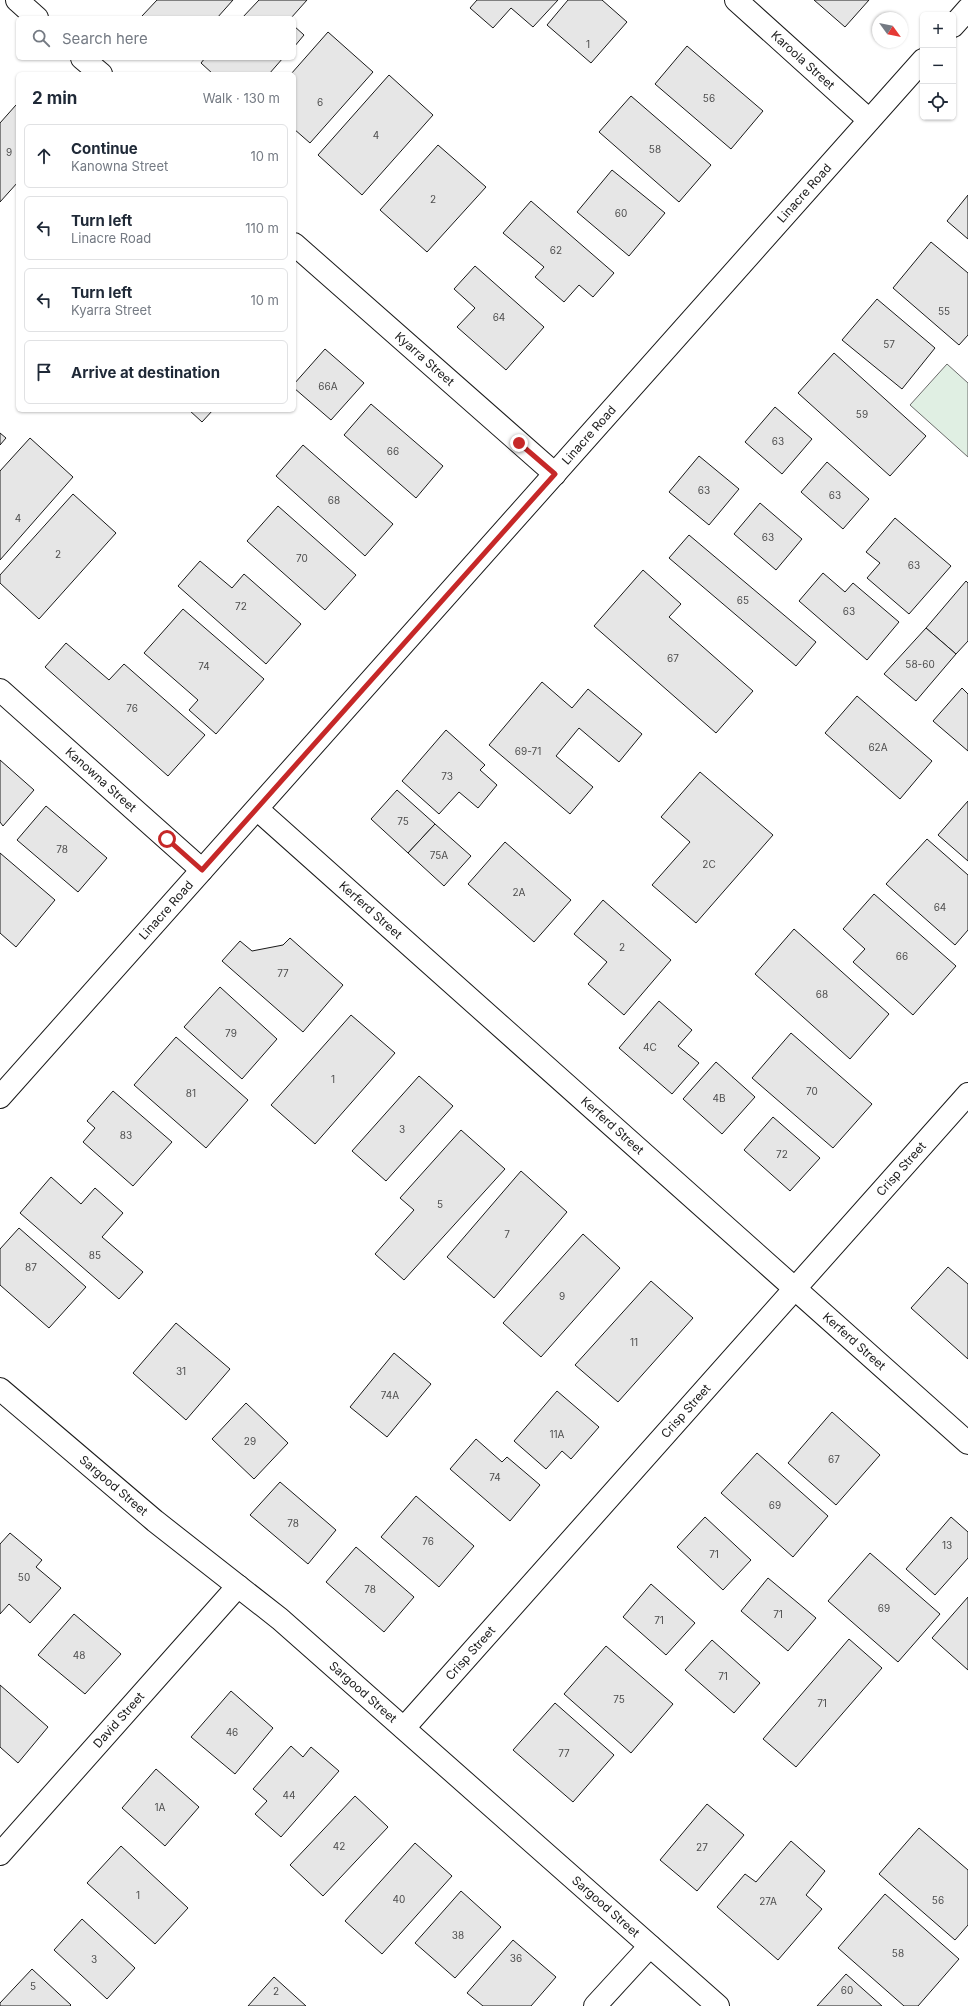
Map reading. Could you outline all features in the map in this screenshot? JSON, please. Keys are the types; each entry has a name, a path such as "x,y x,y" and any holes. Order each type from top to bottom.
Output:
{"street":[{"path":"16,0 35,16"},
{"name":"Karoola Street","path":"736,0 869,120"},
{"path":"956,23 968,9"},
{"path":"84,60 98,72"},
{"name":"Linacre Road","path":"0,1097 920,63"},
{"name":"Kyarra Street","path":"296,246 555,474"},
{"name":"Kanowna Street","path":"0,690 202,870"},
{"name":"Kerferd Street","path":"257,809 968,1443"},
{"name":"Crisp Street","path":"404,1728 968,1094"},
{"name":"Sargood Street","path":"0,1389 155,1521 280,1619 718,2006"},
{"name":"David Street","path":"0,1854 238,1586"},
{"path":"595,2006 650,1946"}],"green space":[{"path":"947,364 968,383 968,457 910,405"}],"building":[{"path":"157,0 233,0 219,16 142,16"},
{"path":"259,0 307,0 293,16 244,16"},
{"path":"477,0 558,0 533,27 511,8 493,28 470,8"},
{"path":"568,0 602,0 627,22 591,63 547,25"},
{"path":"814,0 869,0 845,27"},
{"path":"296,28 304,35 296,45"},
{"path":"328,32 373,72 310,143 296,131 296,72 293,72"},
{"path":"687,46 763,111 731,149 655,84"},
{"path":"203,60 281,60 271,72 211,72 201,63"},
{"path":"389,75 433,115 362,195 318,155"},
{"path":"631,96 711,165 679,202 599,132"},
{"path":"16,105 16,184 0,202 0,123"},
{"path":"438,145 486,187 427,252 380,210"},
{"path":"612,170 665,213 629,256 577,212"},
{"path":"968,195 968,239 947,221"},
{"path":"531,201 614,273 593,297 579,285 564,302 535,277 544,267 503,233"},
{"path":"931,242 968,273 968,335 959,345 893,288"},
{"path":"475,266 544,327 506,370 457,327 475,308 454,289"},
{"path":"877,299 935,348 902,389 842,340"},
{"path":"325,349 364,383 331,420 296,390 296,382"},
{"path":"834,353 926,436 890,476 798,393"},
{"path":"371,404 443,466 416,498 344,435"},
{"path":"775,407 812,439 782,474 745,442"},
{"path":"191,412 211,412 202,422"},
{"path":"0,433 6,438 0,445"},
{"path":"30,438 73,477 0,560 0,471"},
{"path":"303,445 393,524 365,556 276,476"},
{"path":"699,456 739,489 709,525 669,492"},
{"path":"827,462 869,499 843,529 801,492"},
{"path":"73,494 116,533 39,619 0,583 0,575"},
{"path":"760,503 802,539 776,570 734,534"},
{"path":"278,506 356,575 325,610 247,541"},
{"path":"895,518 951,566 909,614 867,578 880,563 866,552"},
{"path":"689,535 816,642 796,666 669,558"},
{"path":"200,561 232,588 244,574 301,624 266,664 178,586"},
{"path":"643,570 681,604 669,617 753,691 716,733 594,626"},
{"path":"823,573 845,592 853,583 899,622 867,660 799,601"},
{"path":"966,581 968,583 968,641 956,654 926,628"},
{"path":"183,609 264,679 216,734 189,710 198,700 144,653"},
{"path":"926,628 956,654 916,701 884,674"},
{"path":"66,643 109,680 124,664 205,735 168,776 45,667"},
{"path":"542,682 572,708 588,689 642,734 619,762 579,728 556,756 593,787 570,814 489,745"},
{"path":"962,688 968,694 968,751 933,721"},
{"path":"857,696 932,761 900,799 825,733"},
{"path":"446,730 485,765 480,770 497,785 478,808 459,792 439,814 402,781"},
{"path":"0,760 34,790 3,826 0,822"},
{"path":"700,772 773,835 696,923 652,885 690,842 661,817"},
{"path":"397,790 435,824 408,853 371,819"},
{"path":"968,801 968,861 938,835"},
{"path":"46,806 107,858 78,892 17,840"},
{"path":"435,824 471,856 444,886 408,853"},
{"path":"927,839 968,875 968,930 955,945 886,884"},
{"path":"505,842 571,900 534,942 468,884"},
{"path":"0,853 55,900 16,947 0,933"},
{"path":"874,894 956,966 913,1015 853,962 865,949 843,929"},
{"path":"603,900 671,960 624,1015 588,984 607,962 574,934"},
{"path":"794,929 889,1014 850,1059 755,974"},
{"path":"290,938 343,985 303,1032 222,961 240,941 252,951 283,945"},
{"path":"220,987 277,1039 242,1079 184,1027"},
{"path":"659,1001 692,1030 678,1046 699,1063 672,1094 619,1048"},
{"path":"351,1015 395,1053 315,1144 271,1105"},
{"path":"791,1033 872,1104 833,1148 752,1078"},
{"path":"176,1037 248,1100 206,1148 134,1085"},
{"path":"716,1062 755,1097 722,1134 683,1099"},
{"path":"419,1076 453,1106 386,1181 352,1151"},
{"path":"113,1091 172,1142 133,1186 83,1142 95,1128 87,1121"},
{"path":"773,1117 820,1158 790,1191 744,1150"},
{"path":"461,1130 505,1169 404,1280 375,1254 414,1210 400,1198"},
{"path":"521,1171 567,1212 494,1298 447,1257"},
{"path":"51,1177 81,1204 95,1188 123,1213 102,1237 143,1272 119,1299 20,1213"},
{"path":"19,1228 86,1287 49,1328 0,1285 0,1249"},
{"path":"583,1234 620,1268 541,1357 503,1323"},
{"path":"948,1267 968,1284 968,1359 911,1308"},
{"path":"651,1281 693,1318 618,1402 575,1365"},
{"path":"176,1323 230,1369 186,1420 133,1373"},
{"path":"394,1353 431,1384 387,1437 350,1407"},
{"path":"557,1391 599,1427 571,1459 562,1451 546,1469 514,1441"},
{"path":"246,1403 288,1443 254,1479 212,1439"},
{"path":"832,1412 880,1455 836,1505 788,1463"},
{"path":"476,1439 502,1462 507,1457 540,1485 510,1521 450,1469"},
{"path":"757,1453 828,1516 793,1557 721,1493"},
{"path":"280,1482 336,1530 308,1564 250,1515"},
{"path":"416,1496 474,1546 439,1587 381,1537"},
{"path":"705,1517 751,1560 723,1590 677,1547"},
{"path":"951,1517 968,1532 968,1558 935,1595 906,1569"},
{"path":"10,1533 42,1560 36,1567 61,1588 30,1623 9,1604 0,1614 0,1544"},
{"path":"356,1547 414,1597 384,1632 326,1582"},
{"path":"870,1553 940,1614 898,1662 828,1601"},
{"path":"768,1578 816,1618 788,1651 741,1611"},
{"path":"651,1584 695,1623 666,1655 623,1617"},
{"path":"968,1597 968,1670 932,1638"},
{"path":"74,1614 121,1654 85,1694 38,1655"},
{"path":"849,1639 882,1668 796,1767 763,1739"},
{"path":"712,1640 760,1683 734,1713 685,1670"},
{"path":"606,1646 673,1704 631,1753 564,1694"},
{"path":"0,1685 48,1727 18,1763 0,1747"},
{"path":"231,1691 273,1728 235,1774 191,1737"},
{"path":"555,1703 614,1755 573,1802 513,1750"},
{"path":"291,1746 303,1757 311,1747 339,1771 281,1837 255,1814 267,1801 253,1789"},
{"path":"156,1769 199,1807 165,1846 122,1808"},
{"path":"355,1796 388,1827 323,1896 290,1865"},
{"path":"707,1804 744,1835 697,1891 660,1860"},
{"path":"919,1828 968,1870 968,1925 955,1940 879,1874"},
{"path":"791,1841 825,1871 806,1895 822,1909 778,1960 717,1907 745,1874 756,1882"},
{"path":"415,1843 452,1876 382,1954 345,1921"},
{"path":"121,1846 188,1908 155,1944 87,1883"},
{"path":"461,1891 501,1927 455,1978 415,1943"},
{"path":"885,1894 959,1959 918,2006 904,2006 838,1948"},
{"path":"82,1919 135,1968 107,1999 54,1950"},
{"path":"513,1940 556,1977 531,2006 483,2006 467,1993"},
{"path":"32,1969 71,2005 0,2006 0,2003"},
{"path":"846,1974 882,2006 817,2006"},
{"path":"274,1977 306,2006 248,2006"}],"route":[{"path":"167,839 202,870 555,474 519,443"}]}
